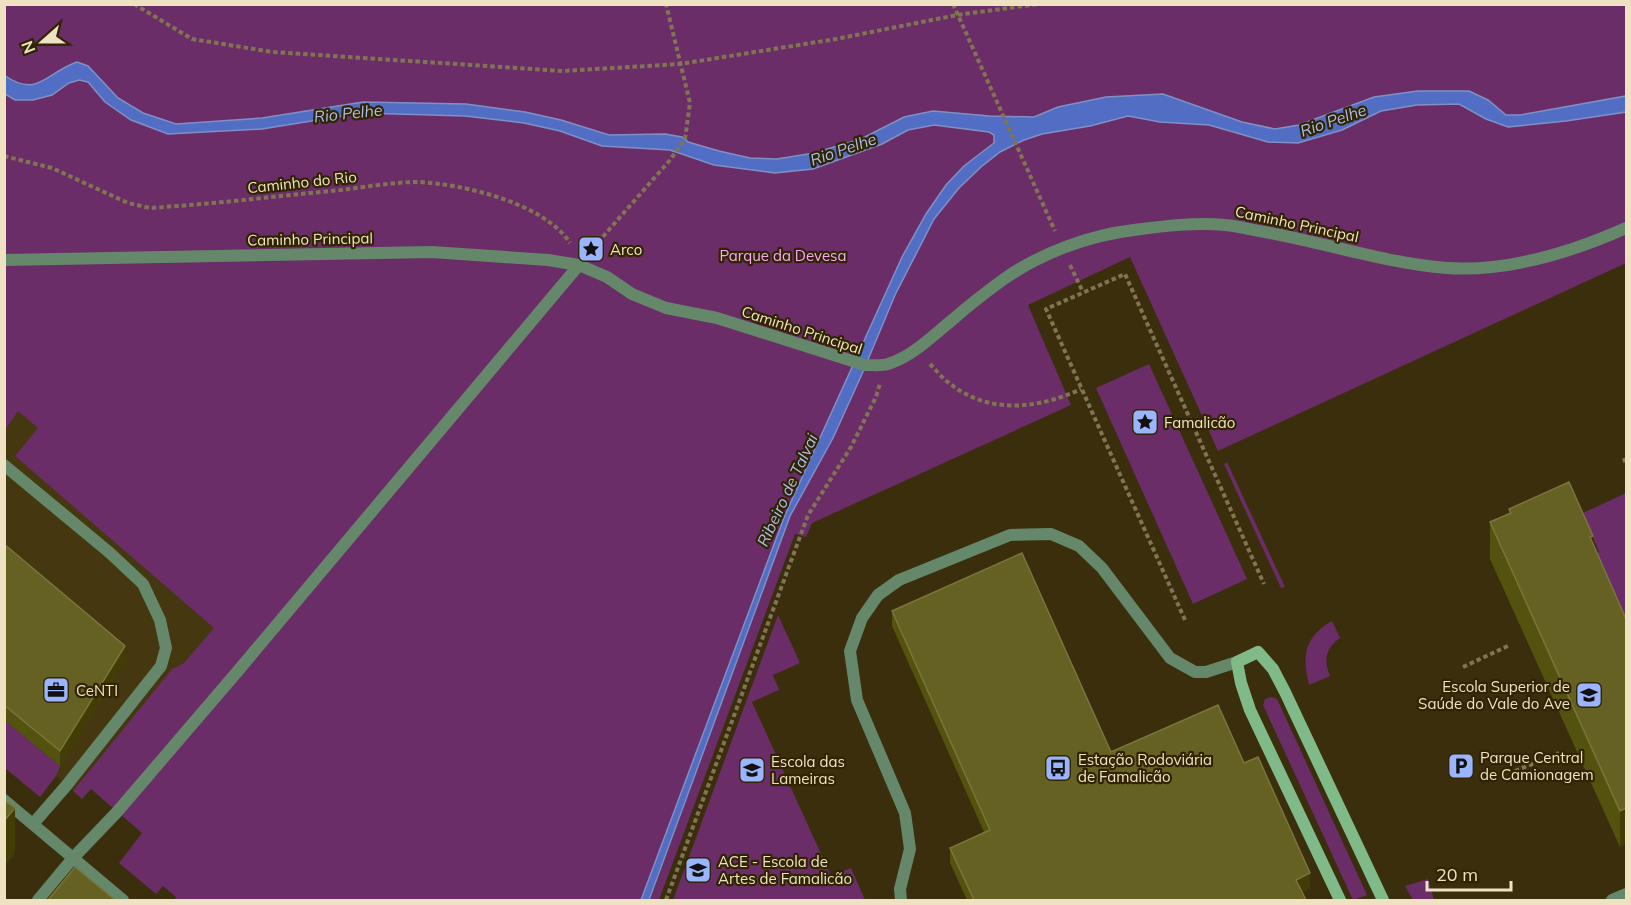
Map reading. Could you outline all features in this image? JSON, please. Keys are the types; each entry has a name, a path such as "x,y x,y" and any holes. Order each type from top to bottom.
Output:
{"street":[{"name":"Caminho Principal","path":"4,260 432,252 548,260 579,265 607,277 632,294 666,308 717,318 866,365 885,365 919,348 1006,277 1063,249 1085,241 1132,230 1177,225 1225,225 1392,260 1447,268 1497,266 1538,260 1598,241 1626,228"},
{"path":"38,900 237,672 579,265"},
{"path":"4,465 101,546 142,584 160,620 166,648 161,666 33,824"},
{"path":"901,900 900,889 910,849 905,813 857,700 850,651 862,618 878,595 899,580 1010,535 1052,534 1078,546 1102,568 1170,658 1196,672 1206,672 1258,652 1273,669 1383,900"},
{"path":"1237,662 1250,710 1340,900"},
{"path":"4,800 123,900"},
{"path":"1612,900 1626,894"}],"path":[{"path":"134,4 192,39 272,52 563,71 680,64 836,39 957,15 1038,4"},
{"path":"579,265 670,160 685,139 690,103 666,4"},
{"path":"953,4 1063,249"},
{"name":"Caminho do Rio","path":"4,156 52,168 128,203 150,208 417,182 477,190 516,204 546,219 566,235 575,250 579,265"},
{"path":"1185,620 1046,309 1083,292 1125,274 1264,584"},
{"path":"1077,279 1083,292"},
{"path":"919,348 925,358 950,384 975,398 1005,405 1029,406 1058,400 1081,389"},
{"path":"666,900 808,516 861,427 876,397 885,365"},
{"path":"1624,458 1626,465"},
{"path":"1463,667 1510,645"},
{"path":"1515,771 1559,753"}],"shaded area":[{"path":"4,302 418,417 82,799 56,776 40,797 5,768"}],"green space":[{"name":"Parque da Devesa","path":"5,5 1626,5 1626,263 1218,451 1130,257 1028,305 1071,405 812,523 806,537 795,534 659,900 650,900 790,517 785,515 641,900 174,900 176,897 163,886 156,894 119,863 142,833 91,789 82,799 73,791 172,669 184,663 214,628 15,456 38,428 18,411 5,430"},
{"path":"1149,364 1247,579 1193,604 1096,388"},
{"path":"1227,462 1285,587 1281,588 1224,464"},
{"path":"1626,493 1626,625 1595,555 1599,552 1583,513"},
{"name":"Escola das Lameiras","path":"778,615 800,663 773,675 779,690 752,702 831,876 851,868 865,900 673,900"},
{"path":"1332,621 1340,638 1327,655 1330,676 1309,685 1306,665 1307,648 1316,634"},
{"path":"1271,697 1277,699 1367,895 1353,900 1263,705 1265,699"},
{"path":"4,720 60,766 56,776 40,797 5,768"},
{"path":"1428,879 1434,900 1413,900 1405,886"}],"water":[{"name":"Rio Pelhe","path":"77,62 88,66 118,98 143,113 176,124 262,118 363,102 466,104 525,112 609,135 665,134 750,158 777,159 814,153 861,139 904,117 933,111 1034,117 1058,107 1106,97 1163,94 1242,122 1275,129 1299,125 1374,97 1418,91 1469,91 1488,100 1506,115 1520,115 1626,96 1626,112 1508,127 1486,119 1459,104 1417,105 1381,111 1342,130 1298,143 1268,142 1209,125 1160,122 1128,116 1024,140 1000,152 981,167 959,188 934,219 895,295 833,438 790,516 649,900 641,900 785,515 902,257 926,214 946,185 964,166 994,143 994,135 989,132 934,125 908,130 882,144 813,169 775,173 714,165 670,150 602,146 560,131 524,123 465,116 361,113 262,129 168,134 131,120 105,102 88,82 79,80 69,83 52,95 33,100 15,100 5,94 4,75 25,85 34,84"}],"building":[{"name":"Escola Superior de Saúde do Vale do Ave","path":"1569,482 1626,619 1626,808 1620,811 1490,522 1511,513 1509,509"},
{"name":"CeNTI","path":"4,544 125,646 60,751 4,705"},
{"path":"1022,553 1111,752 1218,705 1244,763 1258,757 1310,873 1296,880 1306,900 974,900 950,848 990,830 892,611"},
{"path":"4,800 15,808 4,821"},
{"path":"75,867 115,900 48,900"}],"place":[{"name":"Arco","path":"591,249"},
{"name":"Famalicão","path":"1145,422"},
{"name":"CeNTI","path":"56,690"},
{"name":"Escola Superior de Saúde do Vale do Ave","path":"1589,695"},
{"name":"Parque Central de Camionagem","path":"1461,766"},
{"name":"Estação Rodoviária de Famalicão","path":"1058,768"},
{"name":"Escola das Lameiras","path":"752,770"},
{"name":"ACE - Escola de Artes de Famalicão","path":"698,870"}],"water label":[{"name":"Ribeiro de Talvai","path":"787,490"}]}
